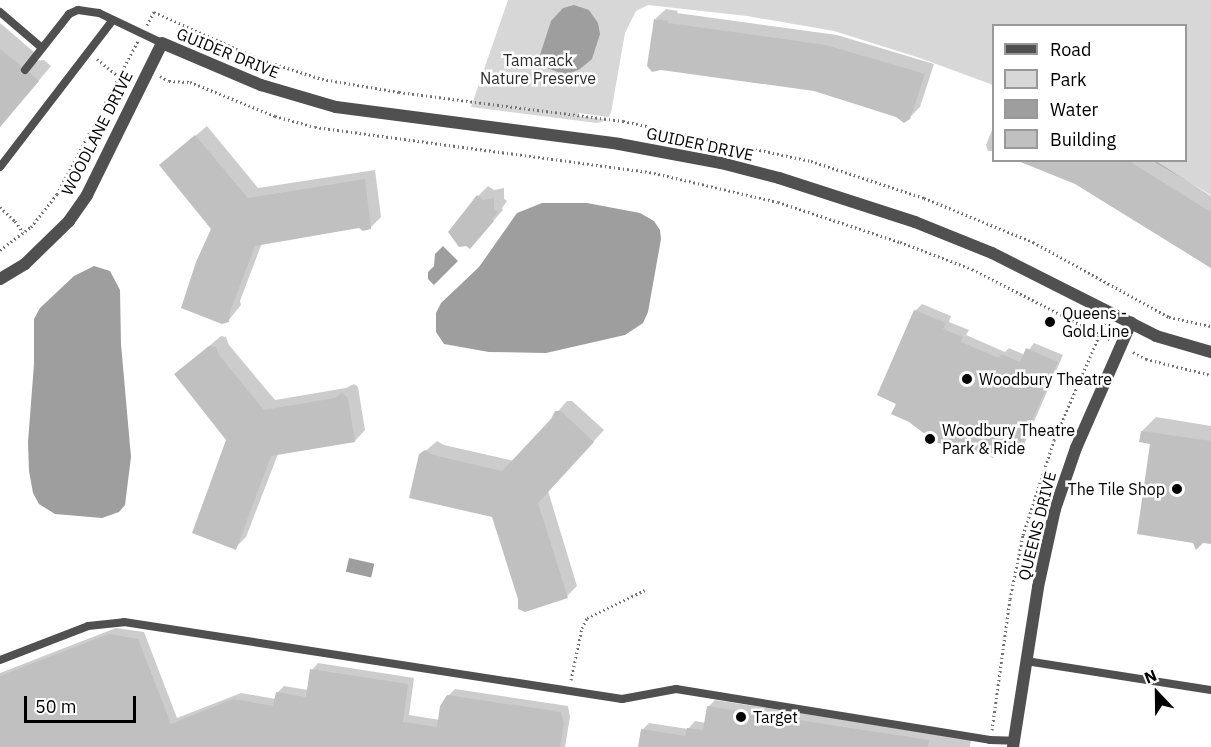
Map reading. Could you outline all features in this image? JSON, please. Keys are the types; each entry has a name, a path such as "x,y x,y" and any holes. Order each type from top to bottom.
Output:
{"street":[{"name":"WOODLANE DRIVE","path":"0,279 25,264 48,244 87,195 162,43"},
{"name":"GUIDER DRIVE","path":"162,43 261,86 336,107 619,144 779,178 915,222 992,253 1172,342 1211,352"},
{"name":"QUEENS DRIVE","path":"1014,744 1038,587 1055,509 1076,448 1131,323"}],"lane":[{"path":"25,70 69,14 78,10 93,11 162,43"},
{"path":"0,12 42,48"},
{"path":"0,166 113,20"},
{"path":"0,660 88,626 124,622 622,699 676,689 1014,744"},
{"path":"1026,661 1211,690"}],"path":[{"path":"88,52 119,77"},
{"path":"169,81 190,82 275,116 315,127 654,173 778,202 900,242 972,269 1146,359 1211,375"},
{"path":"0,207 15,221 23,233"},
{"path":"994,722 1010,599 1023,535 1054,440 1099,334"},
{"path":"568,691 584,622 595,613 645,590"}],"green space":[{"name":"Tamarack Nature Preserve","path":"508,0 1211,0 1211,195 1155,162 1187,162 1187,24 992,24 992,85 920,58 834,31 747,16 648,5 636,11 625,33 611,113 608,117 579,113 579,116 609,120 597,123 471,107"}],"water":[{"path":"574,5 589,10 598,23 600,34 592,59 580,69 566,75 547,68 540,55 551,21 563,8"},
{"path":"542,203 587,203 640,213 654,221 660,230 661,239 648,312 643,323 625,335 546,353 489,352 444,344 436,332 436,313 441,303 479,267 517,213"},
{"path":"443,246 458,261 434,285 428,279 428,272 434,266 435,254"},
{"path":"94,266 110,271 120,290 121,344 131,457 125,505 119,512 102,518 55,514 39,504 33,493 29,471 28,442 34,364 34,319 40,308 74,276"},
{"path":"349,558 374,564 371,577 346,572"}],"building":[{"path":"654,19 668,21 668,23 826,45 925,74 910,119 904,123 896,117 814,91 661,70 652,72 647,66"},
{"path":"0,49 21,66 21,74 30,73 39,81 0,127"},
{"path":"195,135 248,198 365,179 371,229 363,231 359,228 255,246 230,312 229,322 222,324 181,308 196,262 211,229 159,165"},
{"path":"1020,162 1130,162 1211,212 1211,268 1075,184"},
{"path":"477,195 483,200 494,198 494,209 498,212 492,219 494,221 470,249 466,246 459,247 448,232"},
{"name":"Woodbury Theatre","path":"914,310 946,323 943,329 963,337 961,342 999,358 1001,354 1020,362 1026,348 1058,362 1017,455 998,447 993,458 975,450 937,443 909,422 891,414 896,404 877,395"},
{"path":"209,346 216,347 219,355 264,410 335,398 342,393 348,398 355,442 271,456 236,550 192,533 226,440 174,374"},
{"path":"555,411 561,411 594,442 538,503 568,598 525,612 518,609 518,599 492,517 409,498 419,454 425,450 433,455 502,471 551,419"},
{"name":"The Tile Shop","path":"1141,431 1211,441 1211,544 1203,543 1196,550 1193,543 1137,534 1150,444 1139,442"},
{"path":"109,634 138,639 171,724 233,699 273,706 276,692 306,697 310,669 408,684 403,722 437,727 440,706 447,695 561,712 564,724 560,747 0,747 0,676"},
{"name":"Target","path":"707,706 929,740 928,747 638,747 641,729 685,736 687,728 703,730"}],"place":[{"name":"Queens - Gold Line","path":"1050,322"},
{"name":"Woodbury Theatre","path":"967,379"},
{"name":"Woodbury Theatre Park & Ride","path":"930,439"},
{"name":"The Tile Shop","path":"1177,489"},
{"name":"Target","path":"741,717"}]}
